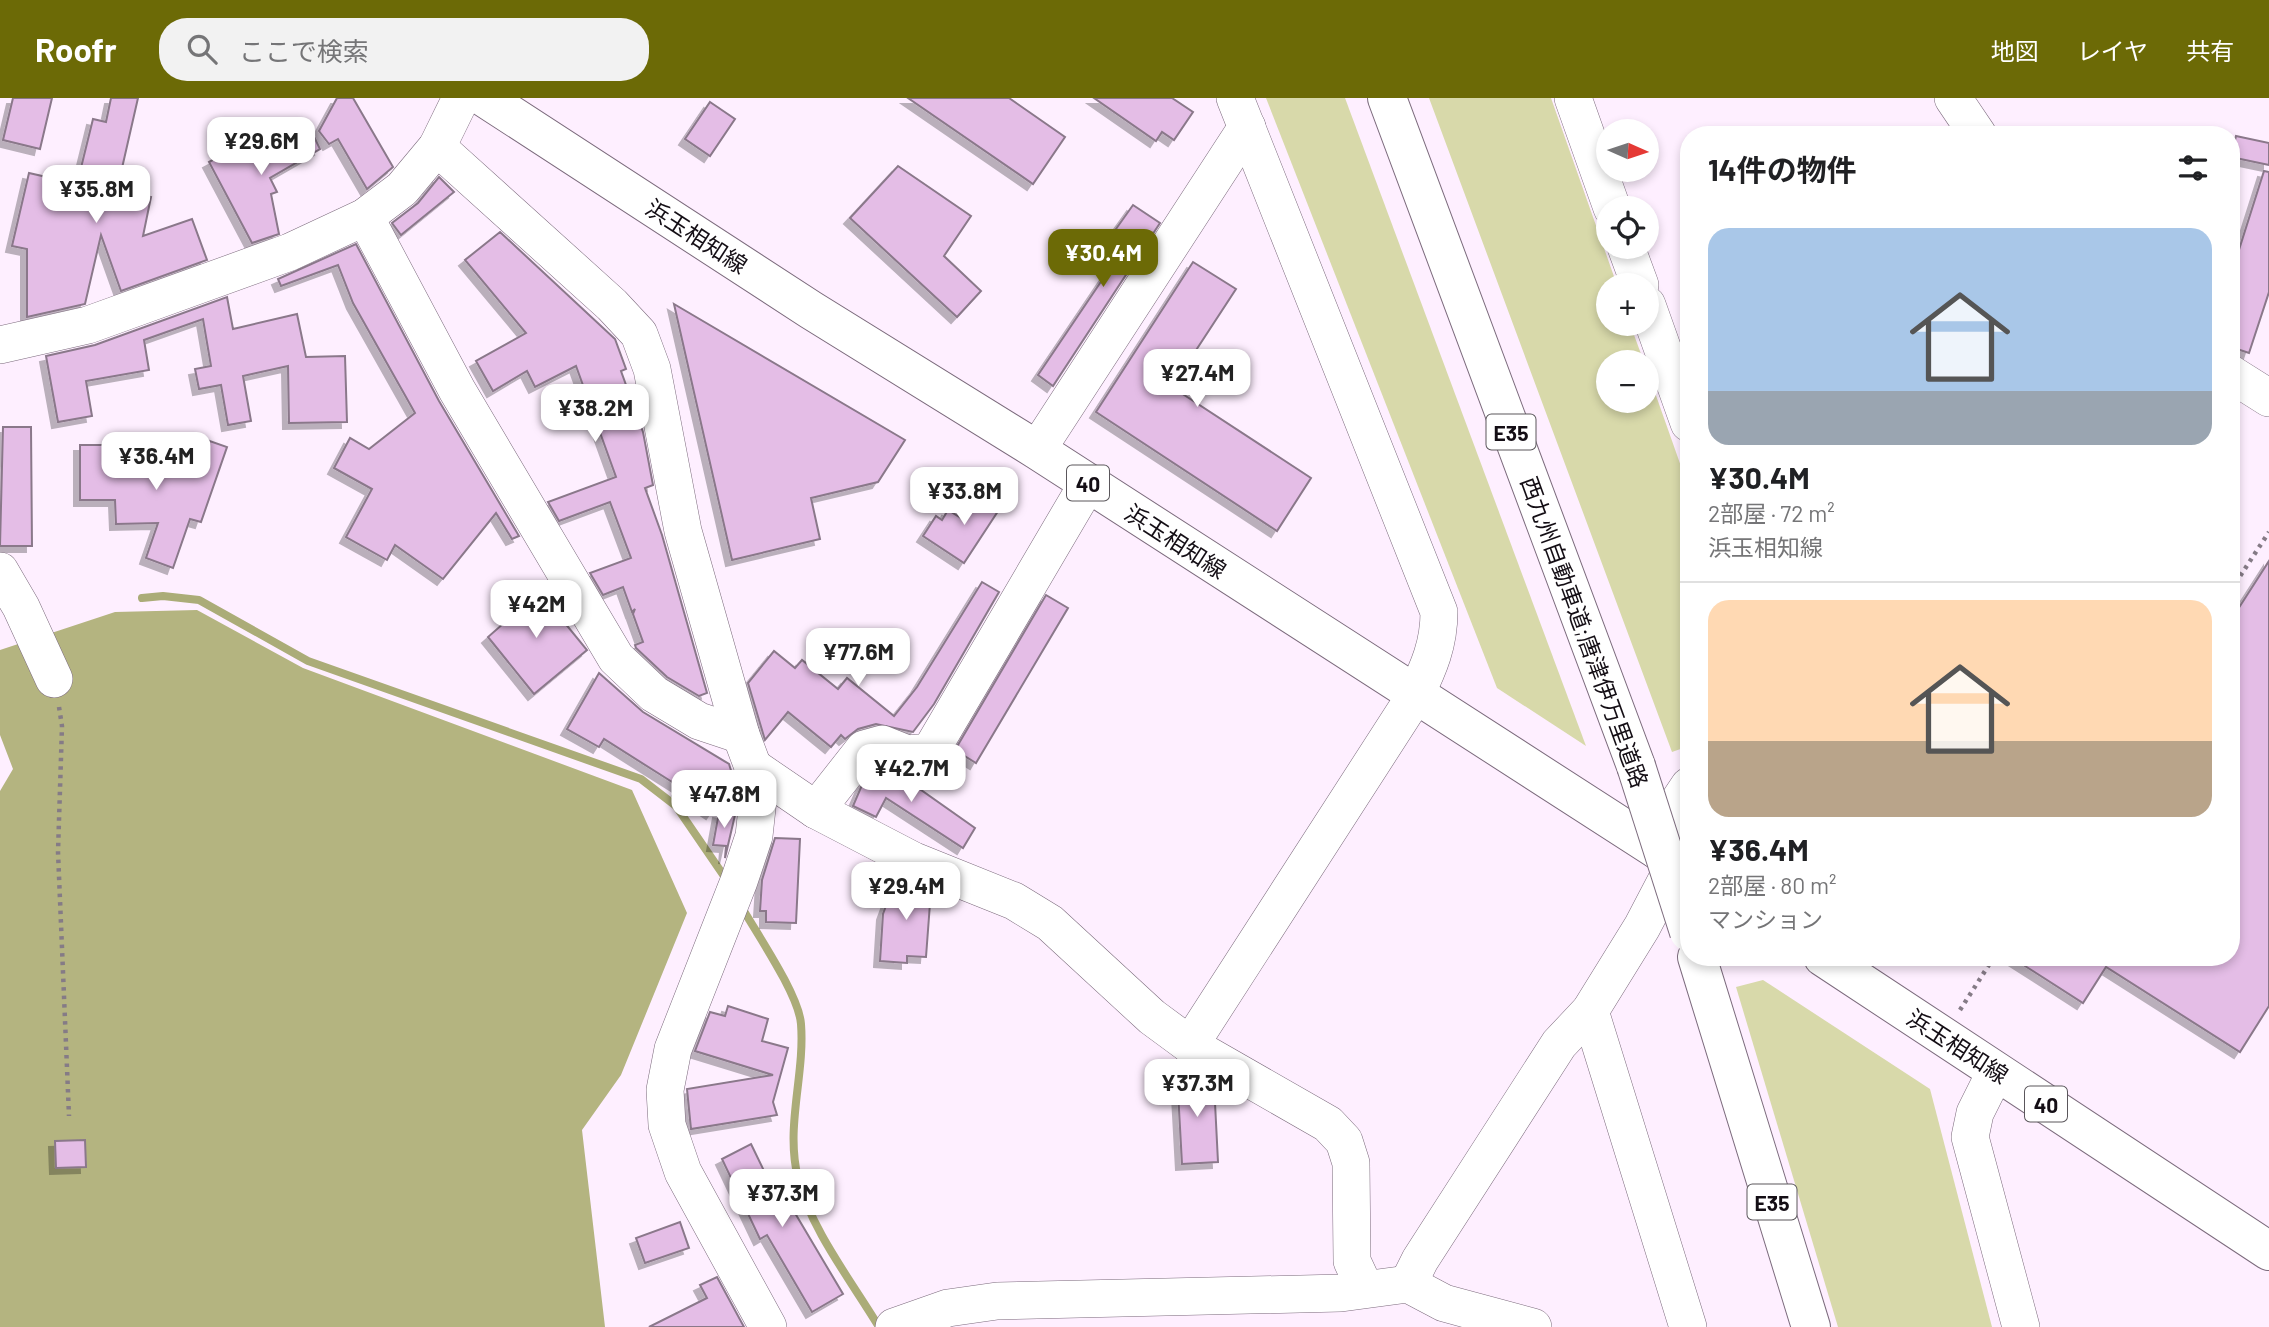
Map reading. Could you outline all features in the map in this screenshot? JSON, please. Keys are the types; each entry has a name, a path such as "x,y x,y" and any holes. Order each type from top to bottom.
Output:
{"main road":[{"name":"浜玉相知線","path":"485,98 811,310 1037,450 1674,861"},
{"name":"西九州自動車道;唐津伊万里道路","path":"1387,98 1636,766 1680,904"},
{"name":"E35","path":"1700,966 1811,1327"},
{"name":"浜玉相知線","path":"1836,966 2269,1251"},
{"name":"E35","path":"1734,1077 1794,1327"}],"street":[{"path":"0,345 88,325 290,253 365,217 402,189 437,147 461,98"},
{"path":"1573,98 1608,196"},
{"path":"1953,98 1972,126"},
{"path":"1037,450 1241,113"},
{"path":"1190,1045 1415,696 1434,654 1439,612 1241,113"},
{"path":"437,147 612,305 639,334 652,369 683,531 747,751 758,799 754,836 673,1049 665,1090 667,1125 683,1172 768,1327"},
{"path":"365,217 457,390 616,658 654,694 747,751 816,810 914,862 1014,901 1050,923 1152,1017 1190,1045 1328,1124 1344,1141 1351,1163 1352,1261 1365,1289"},
{"path":"1658,336 1680,397"},
{"path":"2240,380 2269,398"},
{"path":"816,810 864,749 881,744 907,754 930,752 1088,483"},
{"path":"0,571 21,607 54,678"},
{"path":"1408,1284 1420,1260 1559,1044 1590,1011 1642,926 1674,861 1675,807 1680,800"},
{"path":"1590,1011 1688,1327"},
{"path":"1996,1071 1975,1113 1970,1137 2021,1327"},
{"path":"896,1326 948,1308 997,1301 1341,1293 1387,1289 1408,1284"},
{"path":"1408,1284 1443,1315 1533,1327"}],"path":[{"path":"2240,576 2269,532"},
{"path":"54,678 62,726 58,852 69,1116"},
{"path":"1944,1036 1988,966"}],"green space":[{"path":"1266,98 1345,98 1586,746 1497,688"},
{"path":"1429,98 1551,98 1596,226 1596,259 1608,259 1613,273 1596,273 1596,336 1634,336 1640,350 1596,350 1596,413 1659,413 1659,404 1680,464 1680,749 1672,752"},
{"path":"197,610 303,668 632,790 687,913 621,1075 582,1130 605,1327 0,1327 0,791 13,769 0,735 0,650 115,612"},
{"path":"1763,980 1930,1089 1992,1327 1838,1327 1736,987"}],"building":[{"path":"13,98 52,98 40,149 3,140"},
{"path":"111,98 138,98 117,190 151,197 143,236 192,219 207,260 121,291 101,235 85,304 27,317 27,249 12,246 29,173 77,184 93,119 106,122"},
{"path":"337,98 353,98 393,167 367,189 338,139 329,144 319,131"},
{"path":"908,98 1009,98 1065,137 1033,184"},
{"path":"1094,98 1172,98 1193,112 1174,140 1162,132 1156,141"},
{"path":"710,102 735,119 710,156 685,139"},
{"path":"306,120 320,149 270,178 277,192 271,194 279,234 252,243 209,162 242,144 247,154"},
{"path":"2240,137 2269,143 2269,165 2240,159"},
{"path":"898,166 971,216 944,256 981,291 957,317 850,218"},
{"path":"2264,171 2269,172 2269,292 2249,353 2240,350 2240,247"},
{"path":"439,177 454,192 401,235 392,223 418,203"},
{"path":"1133,205 1160,223 1053,386 1038,375 1125,246 1111,236"},
{"path":"500,232 615,339 626,369 621,371 643,432 653,485 645,488 662,535 707,693 699,696 667,677 636,648 635,645 643,642 633,614 635,609 632,612 623,587 603,595 590,573 631,558 610,502 559,521 548,502 616,477 576,366 535,387 527,371 493,391 476,361 526,333 465,260"},
{"path":"356,244 439,401 519,536 512,539 496,513 443,579 395,545 387,560 346,537 372,489 334,468 350,438 369,449 415,413 353,303 338,265 281,286 278,279"},
{"path":"1193,262 1236,289 1172,387 1311,478 1277,531 1096,412"},
{"path":"227,297 233,329 297,314 306,357 345,356 347,422 289,423 288,366 243,376 251,421 228,425 221,385 199,389 195,369 211,366 203,319 144,340 149,370 86,381 92,416 58,422 46,356 95,345"},
{"path":"674,304 905,440 878,482 811,498 820,539 732,560"},
{"path":"3,427 31,427 32,546 0,546"},
{"path":"201,438 227,447 201,522 190,519 173,568 146,558 158,523 116,524 115,500 80,500 80,445 103,445 103,466 172,465 181,441 198,448"},
{"path":"984,489 1004,502 964,563 923,536 936,516 942,520 948,510 964,520"},
{"path":"2269,561 2269,1006 2240,1052 2106,967 2083,1003 2025,966 2240,966 2240,606"},
{"path":"982,582 999,592 934,704 913,732 876,724 858,729 845,739 841,735 831,747 788,712 765,740 748,683 774,651 795,668 802,660 838,689 847,678 894,716 917,687"},
{"path":"533,584 587,650 534,694 488,637 512,616 505,608"},
{"path":"1046,595 1068,608 976,763 955,750"},
{"path":"599,673 643,712 729,764 734,780 712,813 678,790 680,787 604,739 599,747 567,729"},
{"path":"881,766 894,771 975,828 963,848 886,798 876,817 853,806 862,785"},
{"path":"719,812 735,815 725,858 726,846 713,845"},
{"path":"775,838 800,839 796,923 766,922 766,911 760,911 762,880"},
{"path":"897,876 931,890 926,957 907,956 907,963 880,961 883,914"},
{"path":"728,1006 768,1019 762,1041 788,1048 773,1102 777,1115 691,1129 687,1089 773,1075 695,1051 710,1012 725,1016"},
{"path":"1177,1073 1196,1073 1214,1083 1218,1162 1182,1164"},
{"path":"85,1140 86,1167 56,1168 55,1141"},
{"path":"751,1144 782,1208 789,1203 843,1294 812,1312 767,1235 760,1239 722,1159"},
{"path":"680,1222 689,1248 645,1263 636,1238"},
{"path":"717,1277 744,1327 649,1327 707,1298 700,1285"}],"waterway":[{"path":"142,598 163,596 199,600 308,661 641,779 676,806 726,879"},
{"path":"741,906 785,981 799,1012 801,1043 794,1140 798,1178 804,1197 822,1235 879,1327"}]}
